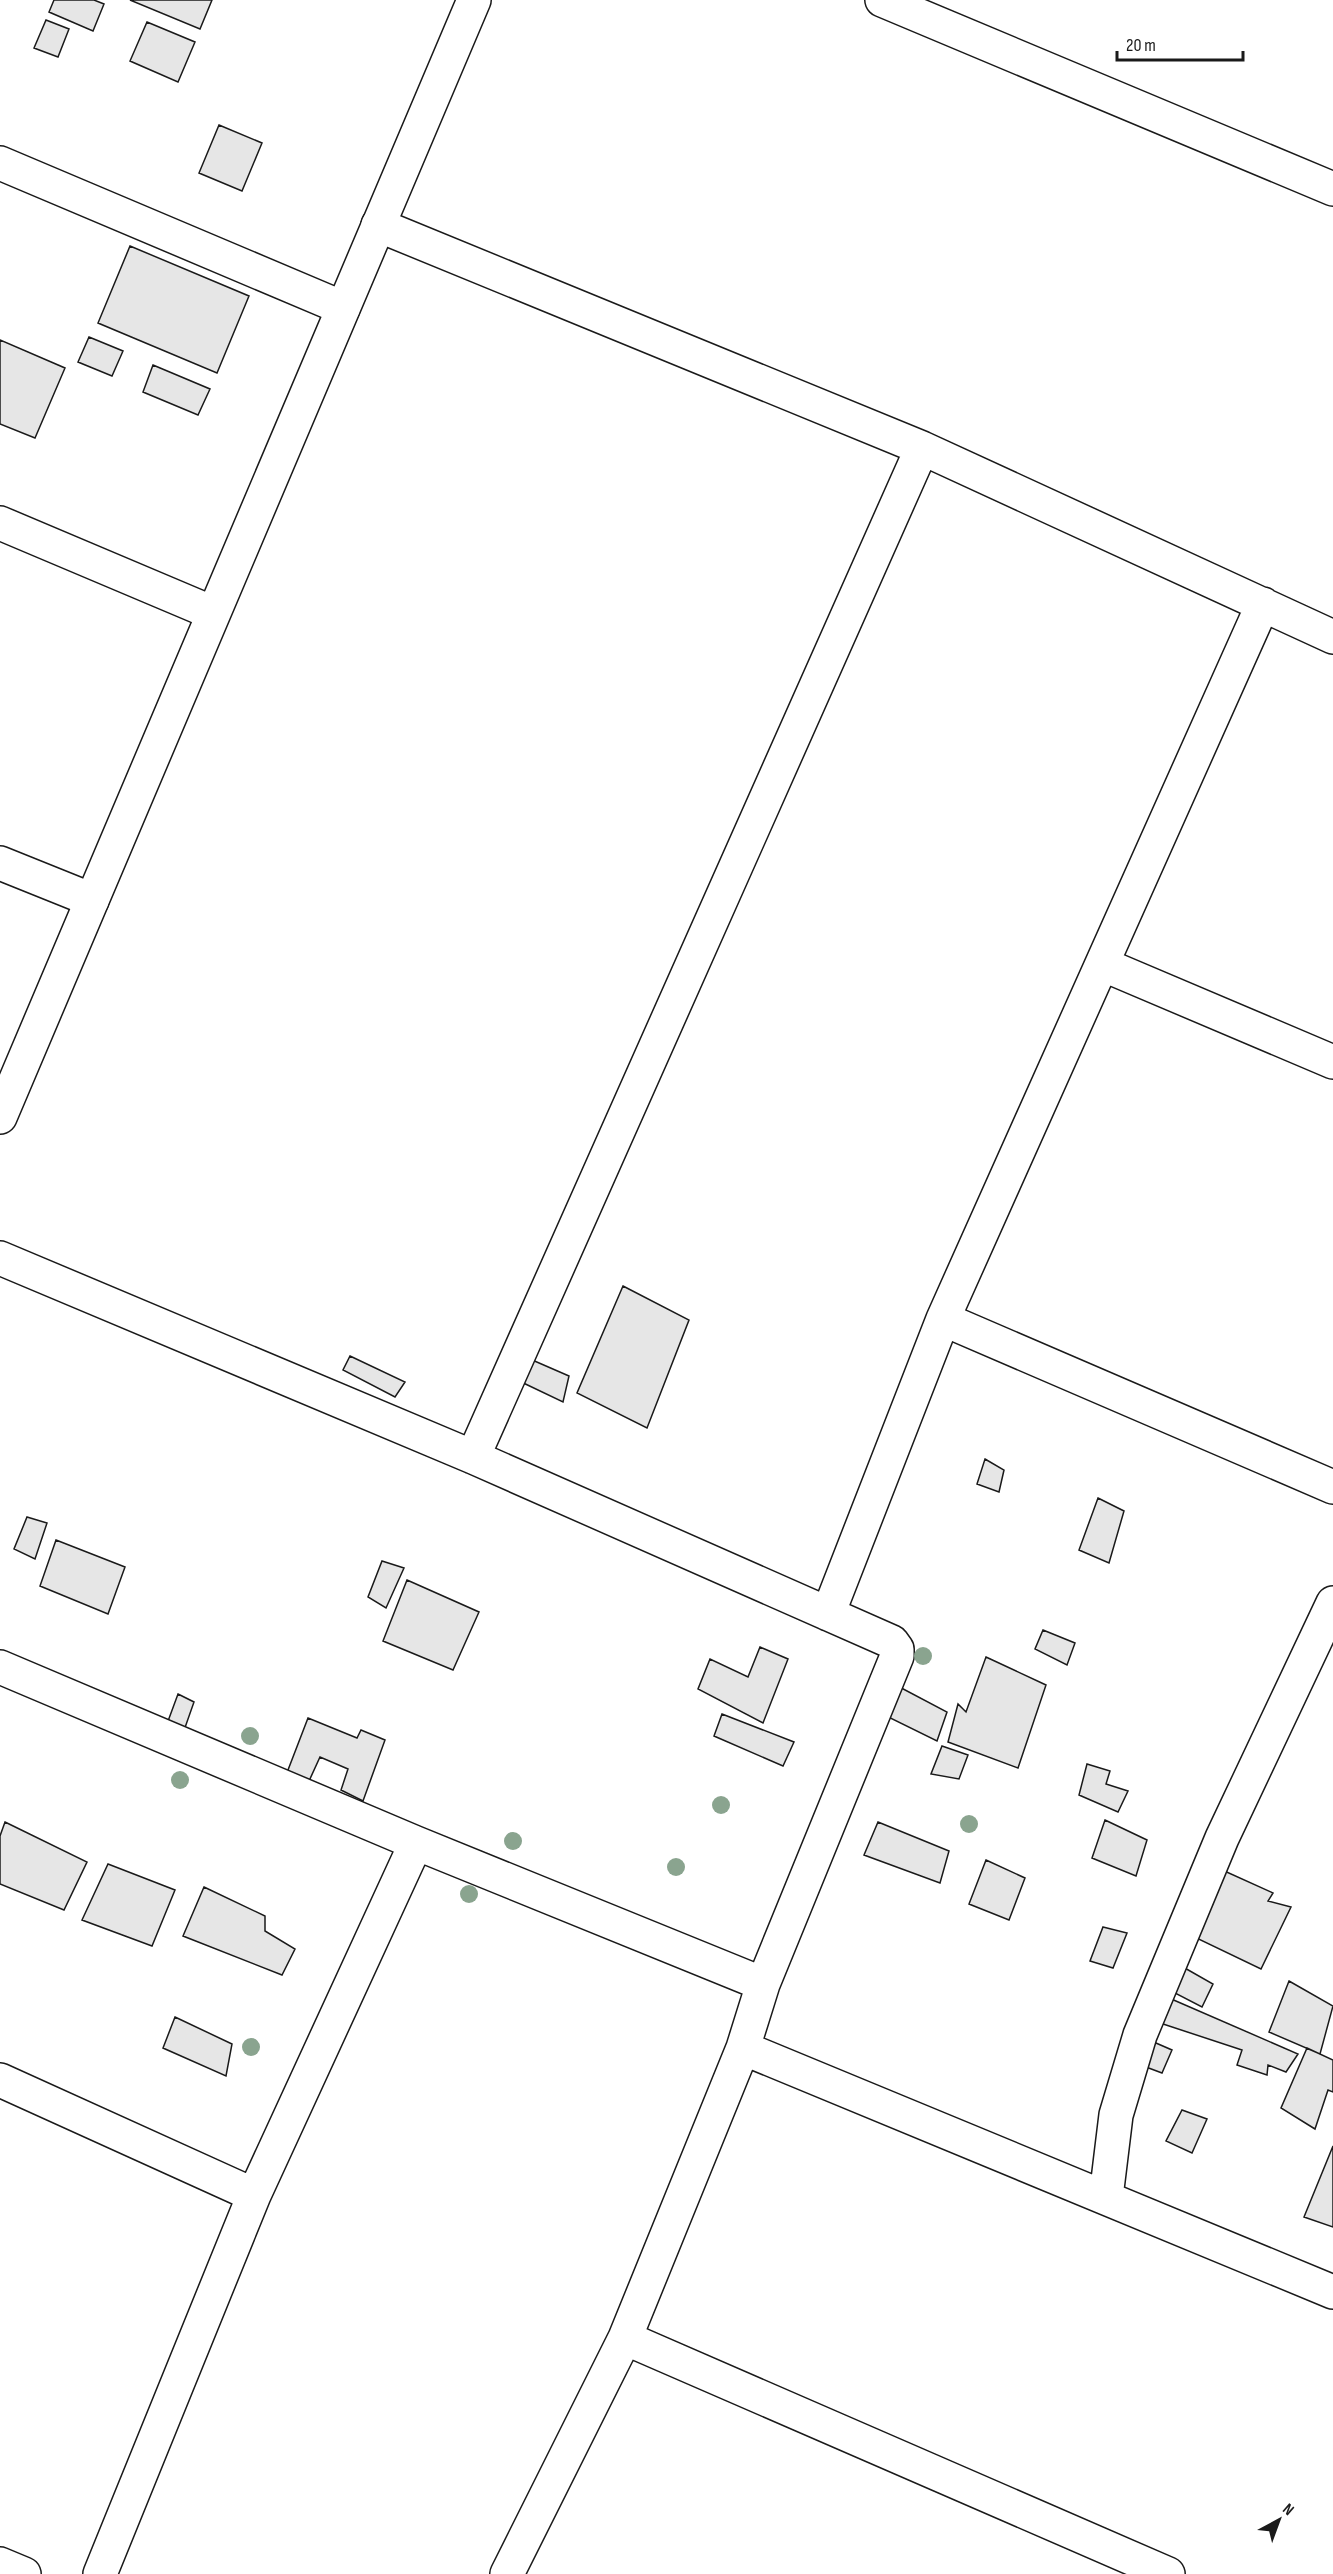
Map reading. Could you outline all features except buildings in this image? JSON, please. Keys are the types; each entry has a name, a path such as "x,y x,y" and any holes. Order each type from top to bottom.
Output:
{"street":[{"path":"882,0 1333,189"},
{"path":"0,1117 472,1"},
{"path":"0,163 343,308"},
{"path":"378,225 922,448 1333,637"},
{"path":"473,1457 922,448"},
{"path":"0,523 213,613"},
{"path":"828,1614 943,1319 1263,604"},
{"path":"0,863 92,900"},
{"path":"1102,964 1333,1062"},
{"path":"0,1258 473,1457 892,1642 897,1649 897,1656 763,1984 742,2048 625,2338 507,2574"},
{"path":"943,1319 1333,1487"},
{"path":"1106,2198 1116,2115 1140,2036 1221,1838 1333,1603"},
{"path":"0,1667 416,1843 763,1984"},
{"path":"99,2574 254,2195 416,1843"},
{"path":"742,2048 1333,2292"},
{"path":"0,2080 254,2195"},
{"path":"625,2338 1168,2574"},
{"path":"0,2564 24,2574"}]}
